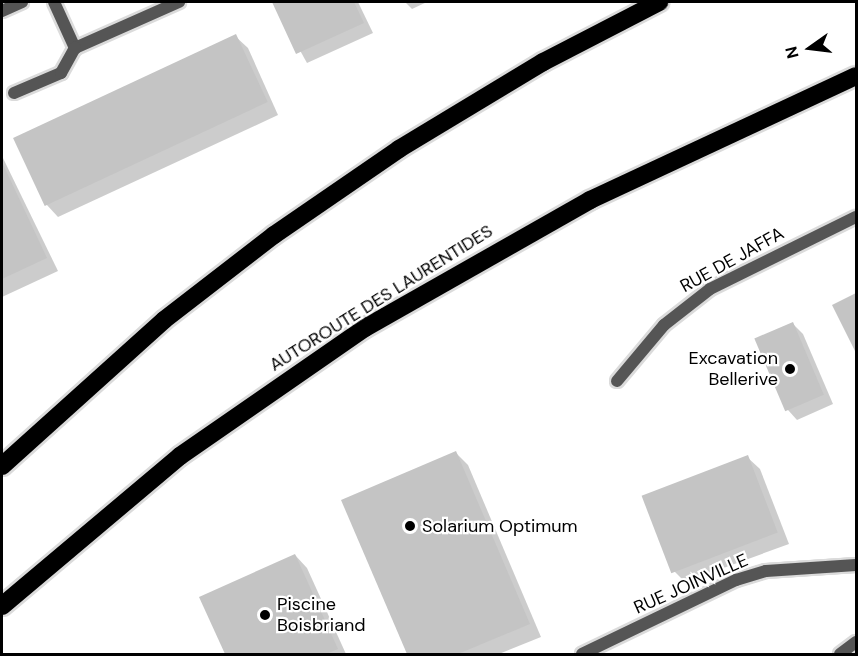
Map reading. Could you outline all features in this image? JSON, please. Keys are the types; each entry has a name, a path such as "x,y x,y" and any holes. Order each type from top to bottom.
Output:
{"highway":[{"path":"2,466 164,320 299,217 509,82 659,2"},
{"name":"AUTOROUTE DES LAURENTIDES","path":"2,606 180,456 373,322 590,200 856,76"}],"street":[{"path":"2,11 21,2"},
{"path":"54,2 75,48"},
{"path":"14,93 61,73 75,48 179,2"},
{"name":"RUE DE JAFFA","path":"617,381 664,325 710,289 856,217"},
{"name":"RUE JOINVILLE","path":"582,654 736,580 766,571 856,565"},
{"path":"840,654 856,642"}],"building":[{"path":"272,2 354,2 364,23 296,54"},
{"path":"236,34 268,102 45,206 13,138"},
{"path":"2,162 47,258 2,279"},
{"path":"856,293 856,350 855,351 832,305"},
{"path":"793,322 824,395 785,411 754,338"},
{"path":"456,451 530,624 458,654 407,654 341,500"},
{"path":"748,455 778,532 671,573 642,496"},
{"path":"295,554 338,649 326,654 225,654 199,597"}],"place":[{"name":"Excavation Bellerive","path":"790,369"},
{"name":"Solarium Optimum","path":"410,526"},
{"name":"Piscine Boisbriand","path":"265,615"}]}
